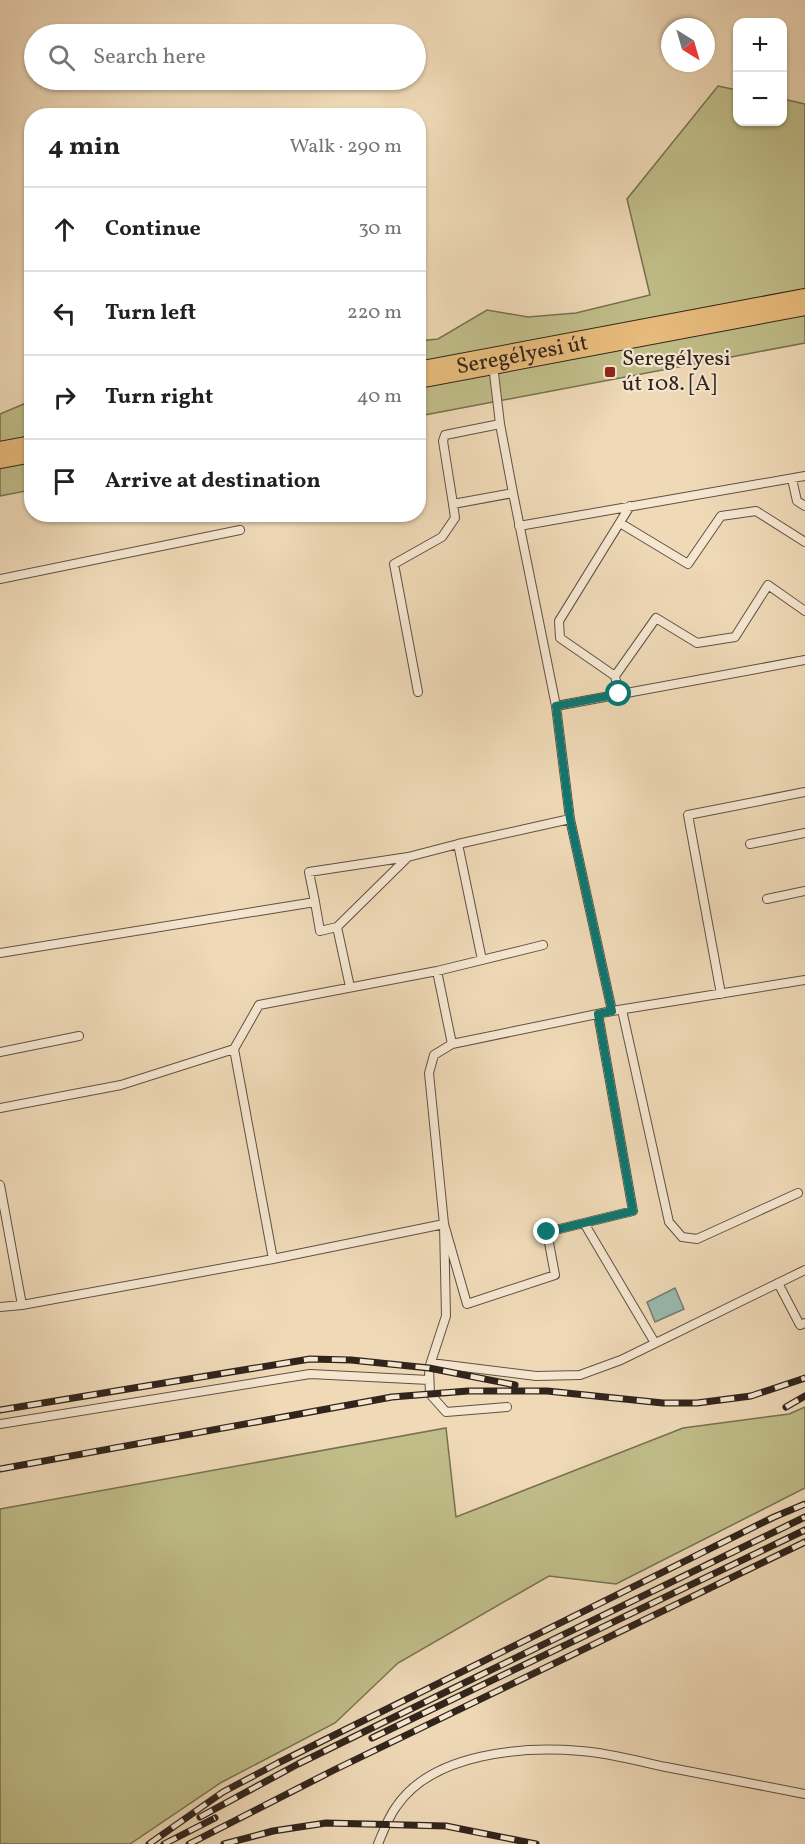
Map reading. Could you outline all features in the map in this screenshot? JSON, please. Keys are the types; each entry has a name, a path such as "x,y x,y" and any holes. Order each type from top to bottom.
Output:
{"main road":[{"name":"Seregélyesi út","path":"426,374 805,302"},
{"path":"0,455 24,450"}],"lane":[{"path":"493,361 500,424 556,706 570,819 612,1011"},
{"path":"418,692 394,564 442,537 455,518 443,441 445,435 500,424"},
{"path":"519,526 805,476"},
{"path":"792,479 797,501 805,506"},
{"path":"453,504 513,493"},
{"path":"619,694 615,676 560,638 559,621 630,506"},
{"path":"620,523 688,564 720,516 756,511 805,542"},
{"path":"0,579 240,530"},
{"path":"615,676 656,618 697,643 735,637 768,585 805,611"},
{"path":"556,706 805,660"},
{"path":"721,994 688,815 805,792"},
{"path":"408,857 336,927 320,931 309,872 408,857 570,819"},
{"path":"750,844 805,833"},
{"path":"458,844 482,960"},
{"path":"767,899 805,891"},
{"path":"0,953 315,902"},
{"path":"336,927 350,987"},
{"path":"273,1259 234,1049 259,1005 437,971 543,945"},
{"path":"437,971 452,1044"},
{"path":"507,1407 446,1412 430,1394 431,1363 446,1316 444,1224 429,1073 434,1055 452,1044 612,1011 805,980"},
{"path":"622,1010 669,1222 682,1238 697,1239 798,1193"},
{"path":"444,1224 467,1304 555,1275 547,1232 633,1211 598,1014"},
{"path":"0,1052 79,1036"},
{"path":"0,1108 121,1085 234,1049"},
{"path":"0,1185 22,1305"},
{"path":"584,1223 656,1343"},
{"path":"0,1306 22,1305 273,1259 444,1224"},
{"path":"431,1363 536,1376 580,1375 621,1360 805,1270"},
{"path":"778,1283 801,1325 805,1323"},
{"path":"0,1424 310,1374 429,1380"},
{"path":"378,1844 396,1806 412,1789 435,1774 467,1760 495,1753 530,1749 582,1751 805,1794"}],"shaded area":[{"path":"718,86 733,89 733,126 787,126 787,100 805,104 805,343 426,415 426,340 438,339 487,310 528,317 576,313 650,295 627,199"},
{"path":"24,404 24,491 0,496 0,414"},
{"path":"805,1407 805,1488 616,1584 549,1576 398,1663 335,1723 222,1782 130,1844 0,1844 0,1509 446,1428 456,1517 683,1428 789,1414"}],"water":[{"path":"675,1288 684,1309 655,1322 647,1302"}],"railway":[{"path":"0,1410 310,1359 351,1360 429,1368 515,1385"},
{"path":"0,1469 392,1397 468,1391 547,1391 663,1403 697,1403 751,1396 805,1378"},
{"path":"786,1407 805,1396"},
{"path":"149,1844 223,1792 278,1763 774,1517 805,1504"},
{"path":"200,1817 298,1764 805,1517"},
{"path":"372,1738 805,1530"},
{"path":"189,1844 334,1770 805,1542"},
{"path":"164,1844 215,1818"},
{"path":"224,1844 273,1831 326,1823 446,1826 536,1844"}],"place":[{"name":"Seregélyesi út 108. [A]","path":"610,372"}],"route":[{"path":"547,1232 633,1211 598,1014 612,1011 570,819 556,706 619,694"}]}
